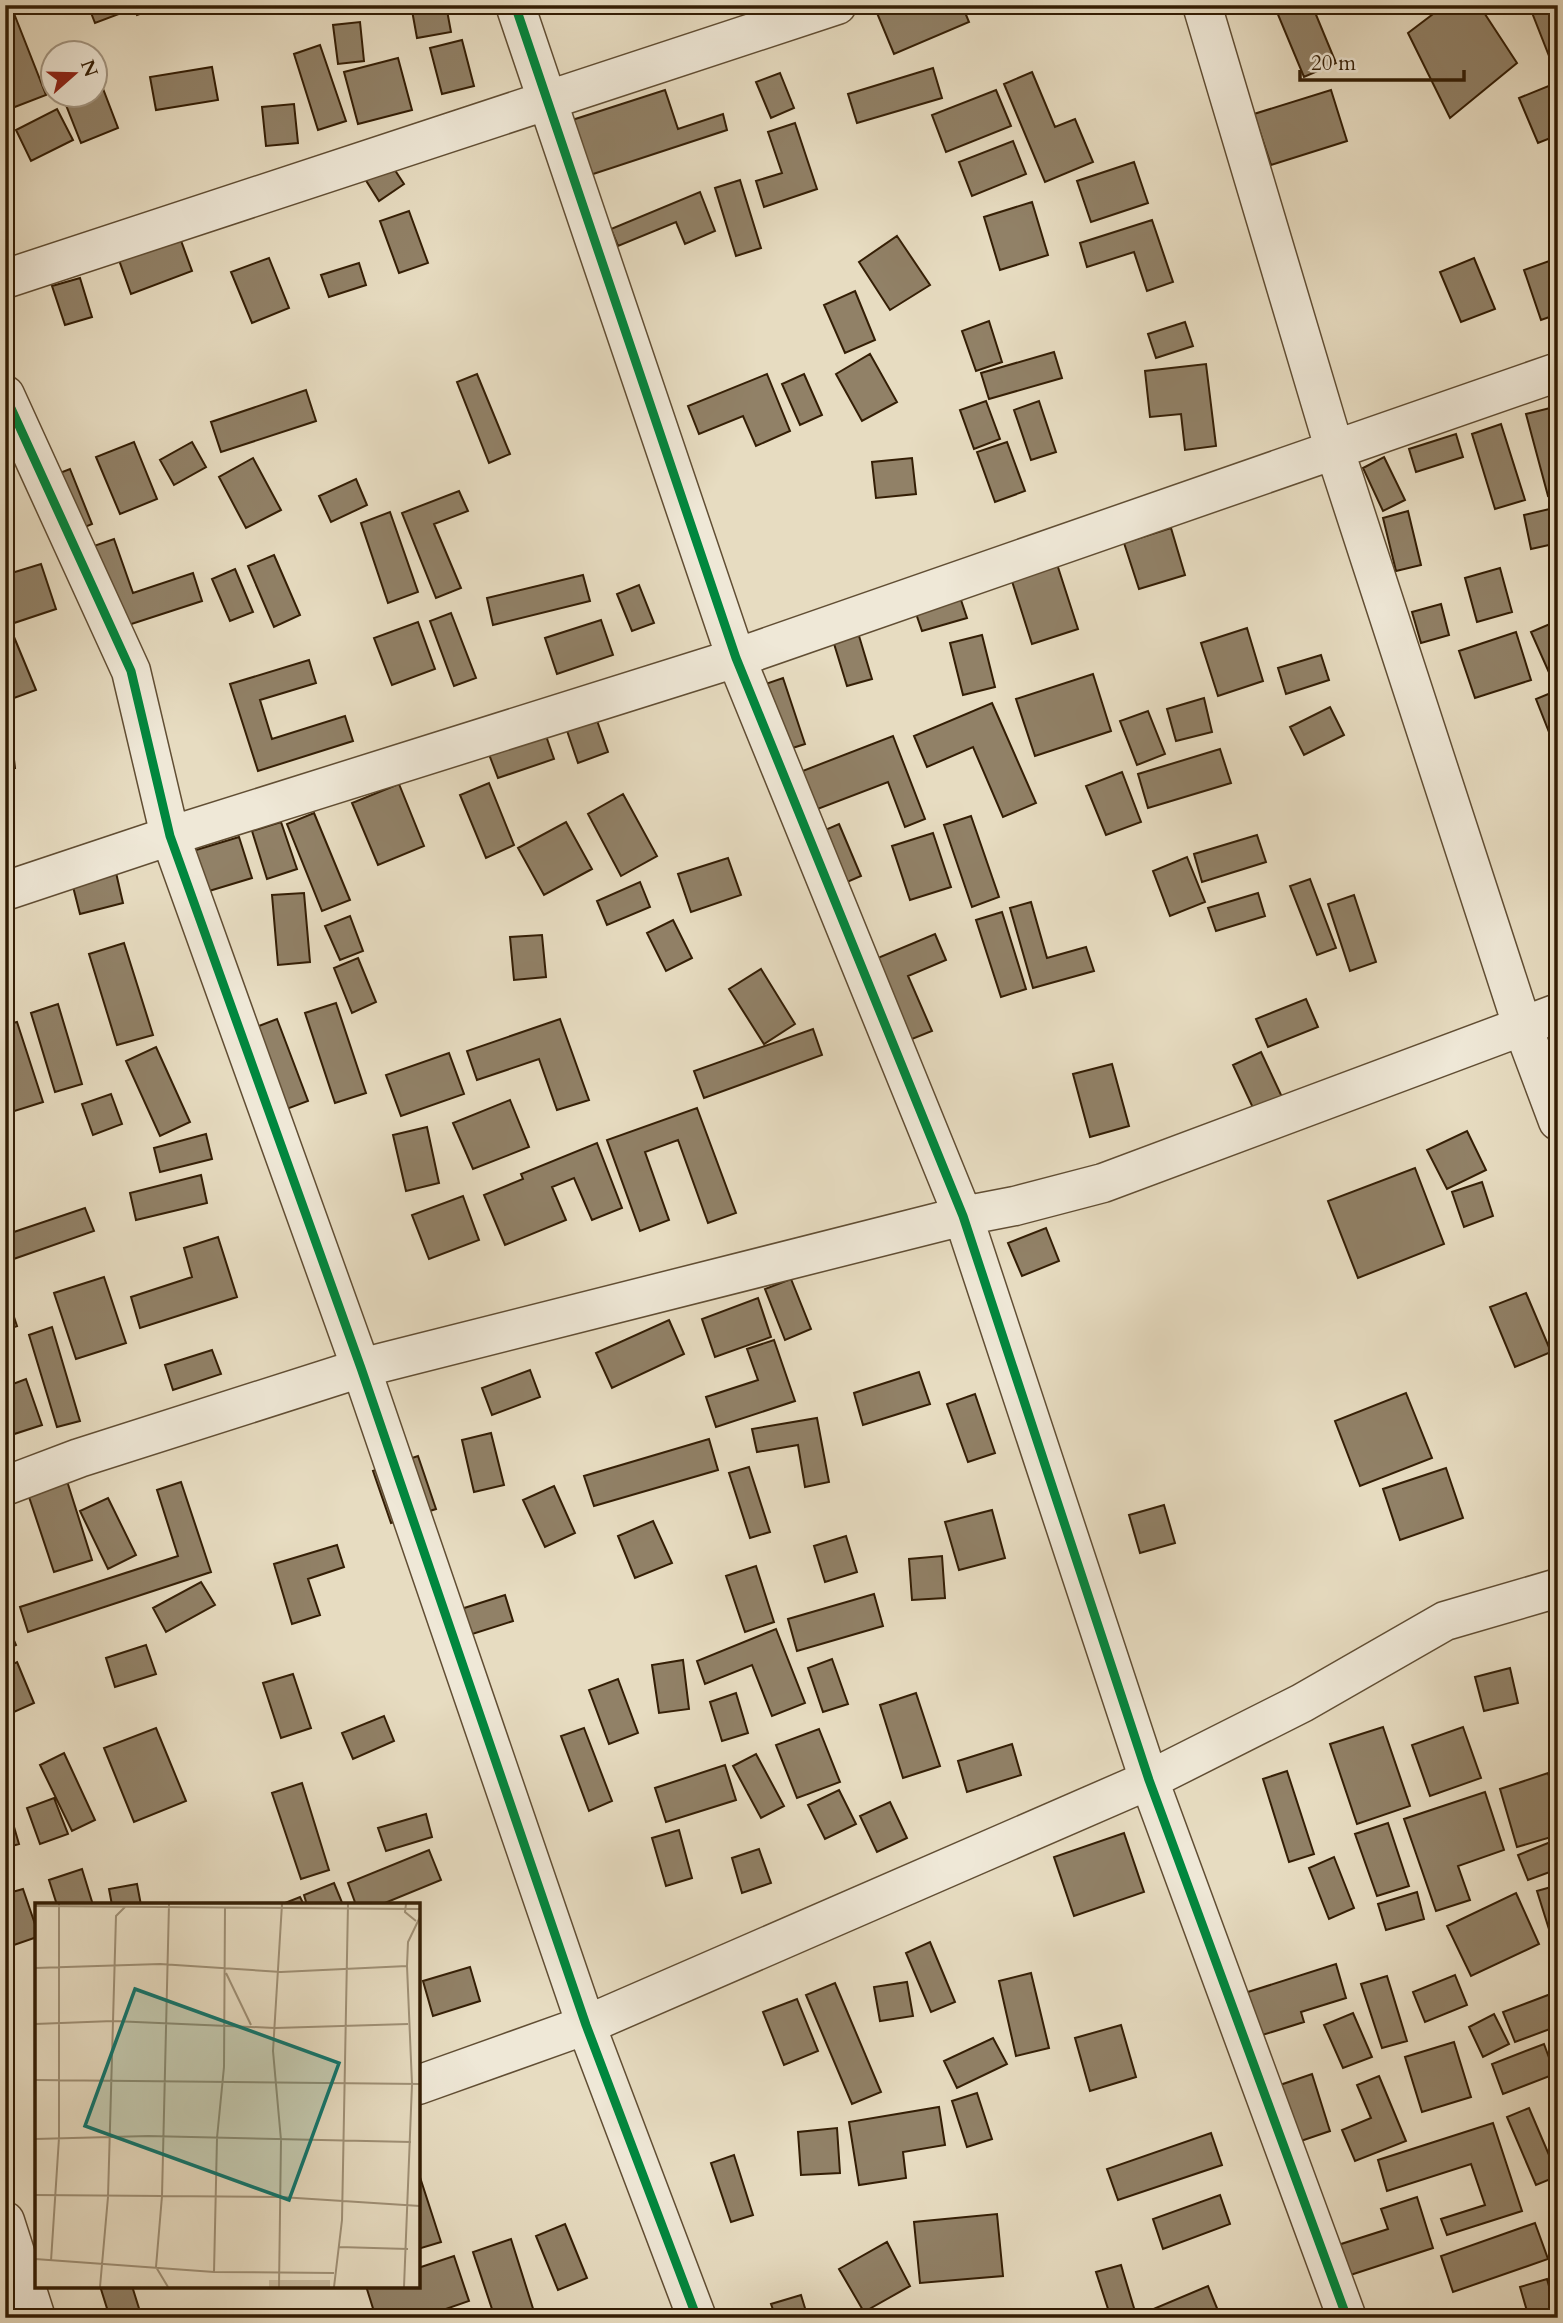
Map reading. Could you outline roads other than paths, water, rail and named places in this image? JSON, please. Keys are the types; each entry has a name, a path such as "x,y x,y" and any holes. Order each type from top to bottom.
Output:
{"street":[{"path":"515,5 736,658 962,1216 1149,1780 1346,2318"},
{"path":"5,279 837,5"},
{"path":"1202,5 1335,450 1522,1025 1558,1121"},
{"path":"5,891 170,836 736,658 1558,372"},
{"path":"5,395 131,671 170,836 361,1368 586,2025 697,2318"},
{"path":"5,1486 79,1458 361,1368 1103,1183 1558,1013"},
{"path":"420,2084 586,2025 1149,1780 1302,1703 1445,1620 1558,1588"},
{"path":"14,2227 36,2318"}]}
